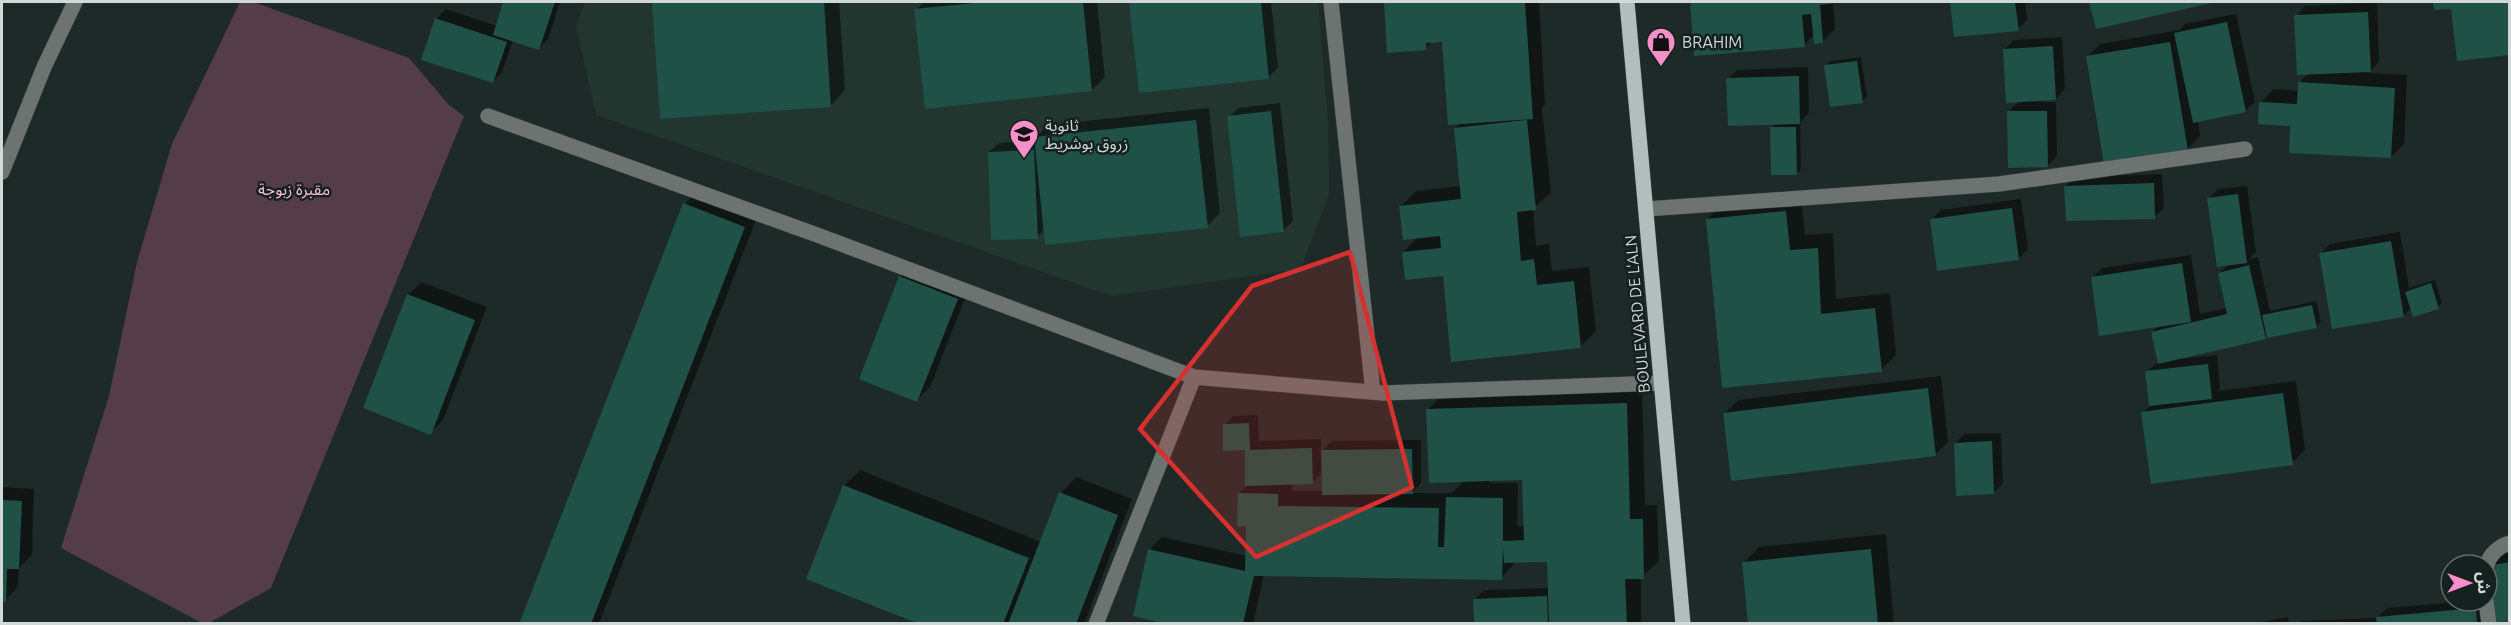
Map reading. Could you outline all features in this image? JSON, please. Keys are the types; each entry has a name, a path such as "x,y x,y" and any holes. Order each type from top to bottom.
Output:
{"main road":[{"name":"BOULEVARD DE L'ALN","path":"1627,2 1683,624"}],"street":[{"path":"2,172 44,68 75,2"},
{"path":"1331,2 1373,392"},
{"path":"488,116 831,240 1194,377 1373,392 1662,383"},
{"path":"1646,209 1999,184 2245,149"},
{"path":"1096,624 1194,377"},
{"path":"2494,553 2503,544 2510,543"}],"highlighted area":[{"path":"1350,252 1412,487 1256,557 1140,429 1252,286"}],"shaded area":[{"name":"ثانوية زروق بوشريط","path":"585,2 1318,2 1328,123 1329,194 1301,269 1111,296 596,115 576,26"}],"green space":[{"name":"مقبرة زبوجة","path":"240,2 253,2 409,58 449,105 464,116 271,588 209,623 202,623 61,548 109,396 137,262 172,144"}],"building":[{"path":"503,2 555,2 539,50 493,35"},
{"path":"652,2 824,2 831,107 660,119"},
{"path":"985,2 1083,2 1092,91 925,109 914,9"},
{"path":"1129,2 1261,2 1269,79 1139,93"},
{"path":"1384,2 1525,2 1533,119 1448,125 1442,42 1426,43 1426,50 1387,53"},
{"path":"1690,2 1836,3 1820,5 1823,43 1814,44 1811,14 1802,15 1805,47 1694,56"},
{"path":"1950,2 2015,2 2019,31 1954,37"},
{"path":"2089,2 2216,2 2096,29"},
{"path":"2433,2 2510,2 2510,55 2457,61 2451,9 2434,10"},
{"path":"2368,12 2371,72 2297,75 2294,15"},
{"path":"435,18 507,42 493,83 421,60"},
{"path":"2227,22 2246,112 2193,123 2174,33"},
{"path":"2170,42 2188,151 2104,164 2086,56"},
{"path":"2053,46 2056,100 2006,103 2003,49"},
{"path":"1857,61 1863,103 1830,107 1824,65"},
{"path":"1799,76 1800,124 1728,126 1726,78"},
{"path":"2298,82 2395,88 2391,158 2289,153 2290,126 2258,124 2259,102 2297,104"},
{"path":"1271,111 1284,232 1240,237 1227,116"},
{"path":"2007,111 2047,111 2048,167 2008,168"},
{"path":"1196,120 1208,228 1045,245 1034,137"},
{"path":"1527,120 1536,210 1517,212 1521,261 1534,259 1537,285 1574,281 1581,348 1451,362 1443,276 1405,280 1402,252 1441,248 1440,236 1403,240 1399,206 1461,199 1454,128"},
{"path":"1770,127 1796,127 1797,175 1771,175"},
{"path":"1034,150 1038,239 991,240 988,152"},
{"path":"2154,183 2155,219 2066,221 2064,186"},
{"path":"2238,194 2247,263 2217,267 2207,198"},
{"path":"683,203 745,227 591,624 519,624"},
{"path":"2012,208 2019,260 1937,271 1930,219"},
{"path":"1786,211 1790,250 1818,248 1821,314 1875,308 1882,372 1722,388 1706,219"},
{"path":"2391,241 2404,317 2332,329 2319,253"},
{"path":"2182,263 2191,322 2099,336 2091,277"},
{"path":"2249,265 2266,339 2158,364 2151,332 2227,314 2218,273"},
{"path":"899,276 958,299 917,402 859,379"},
{"path":"2431,283 2439,309 2413,317 2405,292"},
{"path":"407,294 475,320 431,435 363,408"},
{"path":"2312,305 2317,328 2267,338 2262,315"},
{"path":"2208,364 2212,399 2149,406 2145,371"},
{"path":"1928,388 1936,456 1731,481 1723,413"},
{"path":"2283,393 2293,465 2151,484 2141,412"},
{"path":"1627,403 1630,519 1643,519 1644,579 1625,579 1627,624 1549,624 1547,562 1504,563 1503,547 1502,580 1254,576 1243,624 1166,624 1133,616 1148,549 1245,571 1246,526 1237,526 1238,493 1278,494 1278,506 1439,508 1438,547 1444,547 1446,497 1503,498 1503,541 1524,540 1522,480 1429,483 1426,409"},
{"path":"1249,423 1250,450 1312,448 1313,484 1245,486 1245,450 1223,451 1223,424"},
{"path":"1992,441 1994,494 1956,496 1954,443"},
{"path":"1412,449 1413,494 1322,495 1321,450"},
{"path":"843,485 1029,558 1003,624 919,624 806,579"},
{"path":"1059,492 1118,515 1076,624 1008,624"},
{"path":"2,500 22,501 19,569 7,569 6,602 2,601"},
{"path":"1871,549 1878,624 1748,624 1742,562"},
{"path":"2510,562 2510,621 2492,623 2490,613 2499,613 2499,564"},
{"path":"1547,596 1548,624 1474,624 1473,599"},
{"path":"2439,611 2476,613 2477,624 2377,624 2376,617"}],"place":[{"name":"BRAHIM","path":"1661,68"},
{"name":"ثانوية زروق بوشريط","path":"1024,160"}]}
